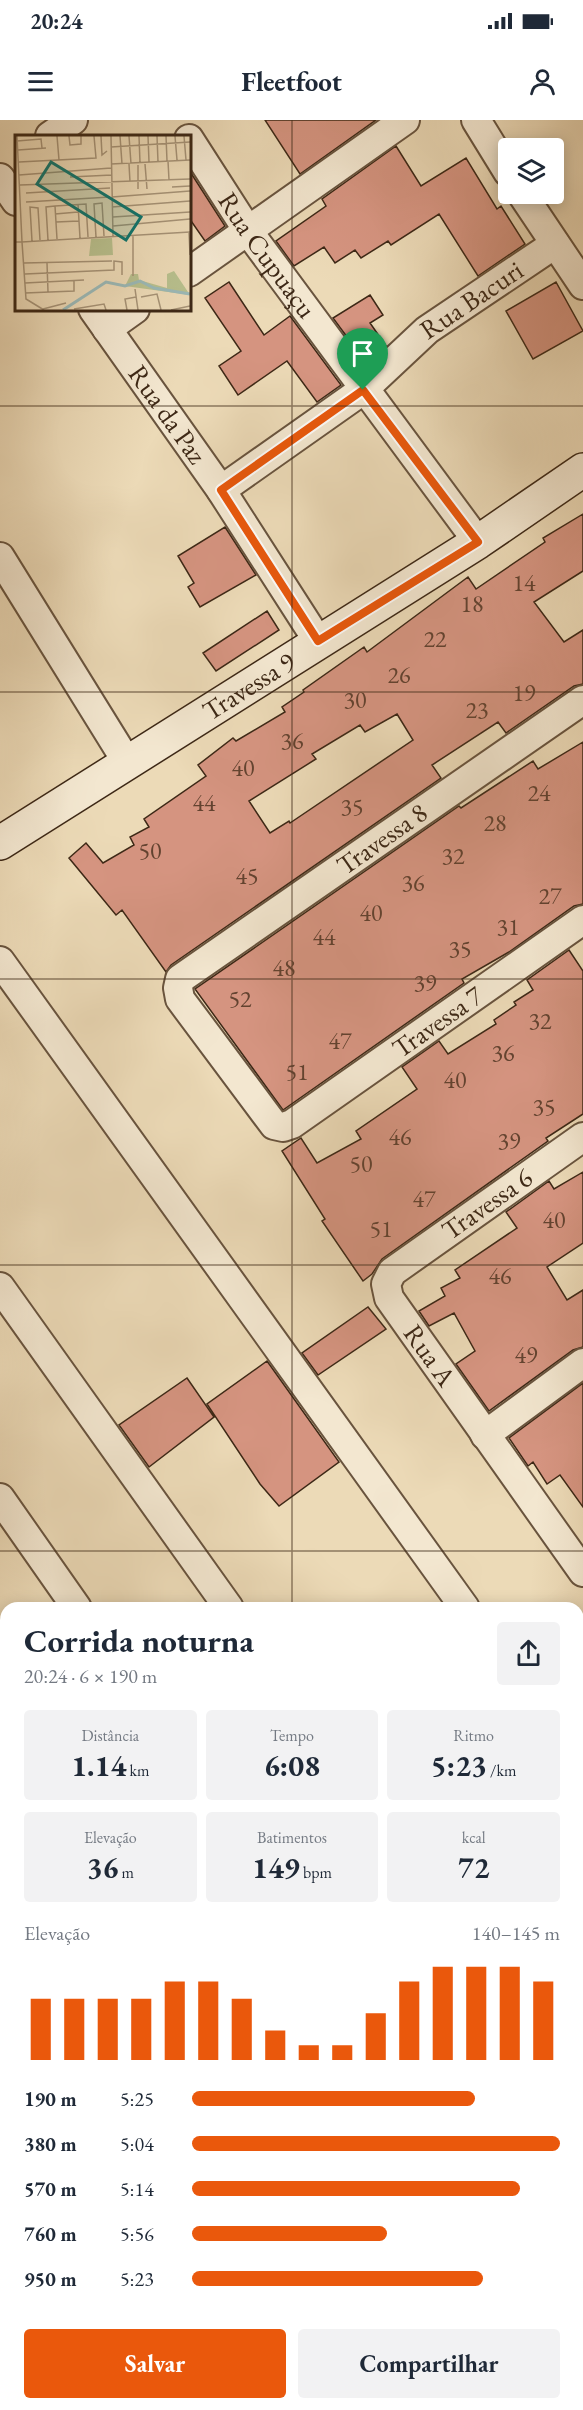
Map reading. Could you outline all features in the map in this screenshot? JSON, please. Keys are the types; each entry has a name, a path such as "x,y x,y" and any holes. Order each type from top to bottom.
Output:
{"street":[{"path":"51,135 73,120"},
{"name":"Rua Cupuaçu","path":"177,120 186,135"},
{"path":"190,271 405,120"},
{"path":"476,120 498,156"},
{"name":"Rua Cupuaçu","path":"190,141 248,231 363,390 478,542"},
{"path":"0,172 15,161"},
{"path":"0,178 15,200"},
{"path":"529,204 583,285"},
{"name":"Rua Bacuri","path":"221,490 363,390 427,330 555,244"},
{"path":"100,319 132,310"},
{"name":"Rua da Paz","path":"100,319 221,490 318,641"},
{"name":"Travessa 9","path":"0,843 478,542 583,470"},
{"path":"0,557 127,762"},
{"name":"Travessa 8","path":"292,1124 283,1127 274,1125 180,999 178,988 180,979 583,700"},
{"name":"Travessa 7","path":"292,1124 583,920"},
{"path":"0,961 461,1602"},
{"name":"Travessa 6","path":"392,1272 583,1137"},
{"name":"Rua A","path":"392,1272 386,1284 389,1299 583,1572"},
{"path":"0,1287 226,1602"},
{"path":"485,1435 583,1364"},
{"path":"0,1498 73,1602"}],"building":[{"path":"265,120 376,120 300,174"},
{"path":"396,146 421,186 466,158 497,209 501,206 525,244 478,276 439,214 391,245 388,241 361,258 355,250 335,263 324,247 294,266 276,241 326,206 322,199"},
{"path":"190,172 225,226 205,241 190,219"},
{"path":"229,282 264,335 290,316 341,385 317,402 287,361 238,395 219,366 241,351 205,298"},
{"path":"556,282 583,331 533,359 506,311"},
{"path":"370,295 383,315 370,323 386,346 367,364 333,318"},
{"path":"583,514 583,571 534,602 564,642 583,630 583,684 574,686 506,733 498,722 432,765 441,778 171,965 166,972 122,910 116,915 69,858 86,843 103,863 134,845 130,837 149,827 144,819 206,776 198,765 233,738 236,741 285,712 282,707 304,692 303,690 364,647 367,652 468,577 476,589 545,542 543,538","holes":["397,714 413,740 290,823 289,821 270,833 249,801 316,759 312,754 360,725 365,732"]},
{"path":"225,527 256,575 200,607 188,587 194,583 178,556"},
{"path":"267,611 279,630 216,671 203,653"},
{"path":"583,742 583,904 574,906 509,952 462,979 464,983 283,1110 195,989 459,806 461,808 533,761 538,769"},
{"path":"569,950 583,971 583,1114 546,1138 548,1141 382,1259 372,1274 363,1281 322,1221 325,1219 282,1151 301,1138 317,1163 361,1139 356,1131 417,1089 402,1067 439,1041 448,1054 496,1024 494,1020 516,1005 514,1002 533,990 527,980"},
{"path":"583,1172 583,1243 547,1267 567,1300 583,1290 583,1347 573,1350 489,1411 456,1364 475,1351 454,1313 429,1326 419,1311 445,1296 441,1288 460,1278 455,1270 517,1228 506,1212 549,1181 554,1189"},
{"path":"368,1307 386,1329 318,1375 302,1353"},
{"path":"267,1361 339,1462 279,1506 260,1484 207,1404"},
{"path":"187,1378 214,1417 149,1467 119,1425"},
{"path":"583,1383 583,1507 560,1475 547,1484 533,1462 528,1466 509,1438"}],"route":[{"path":"363,390 478,542 318,641 221,490 363,390"}]}
